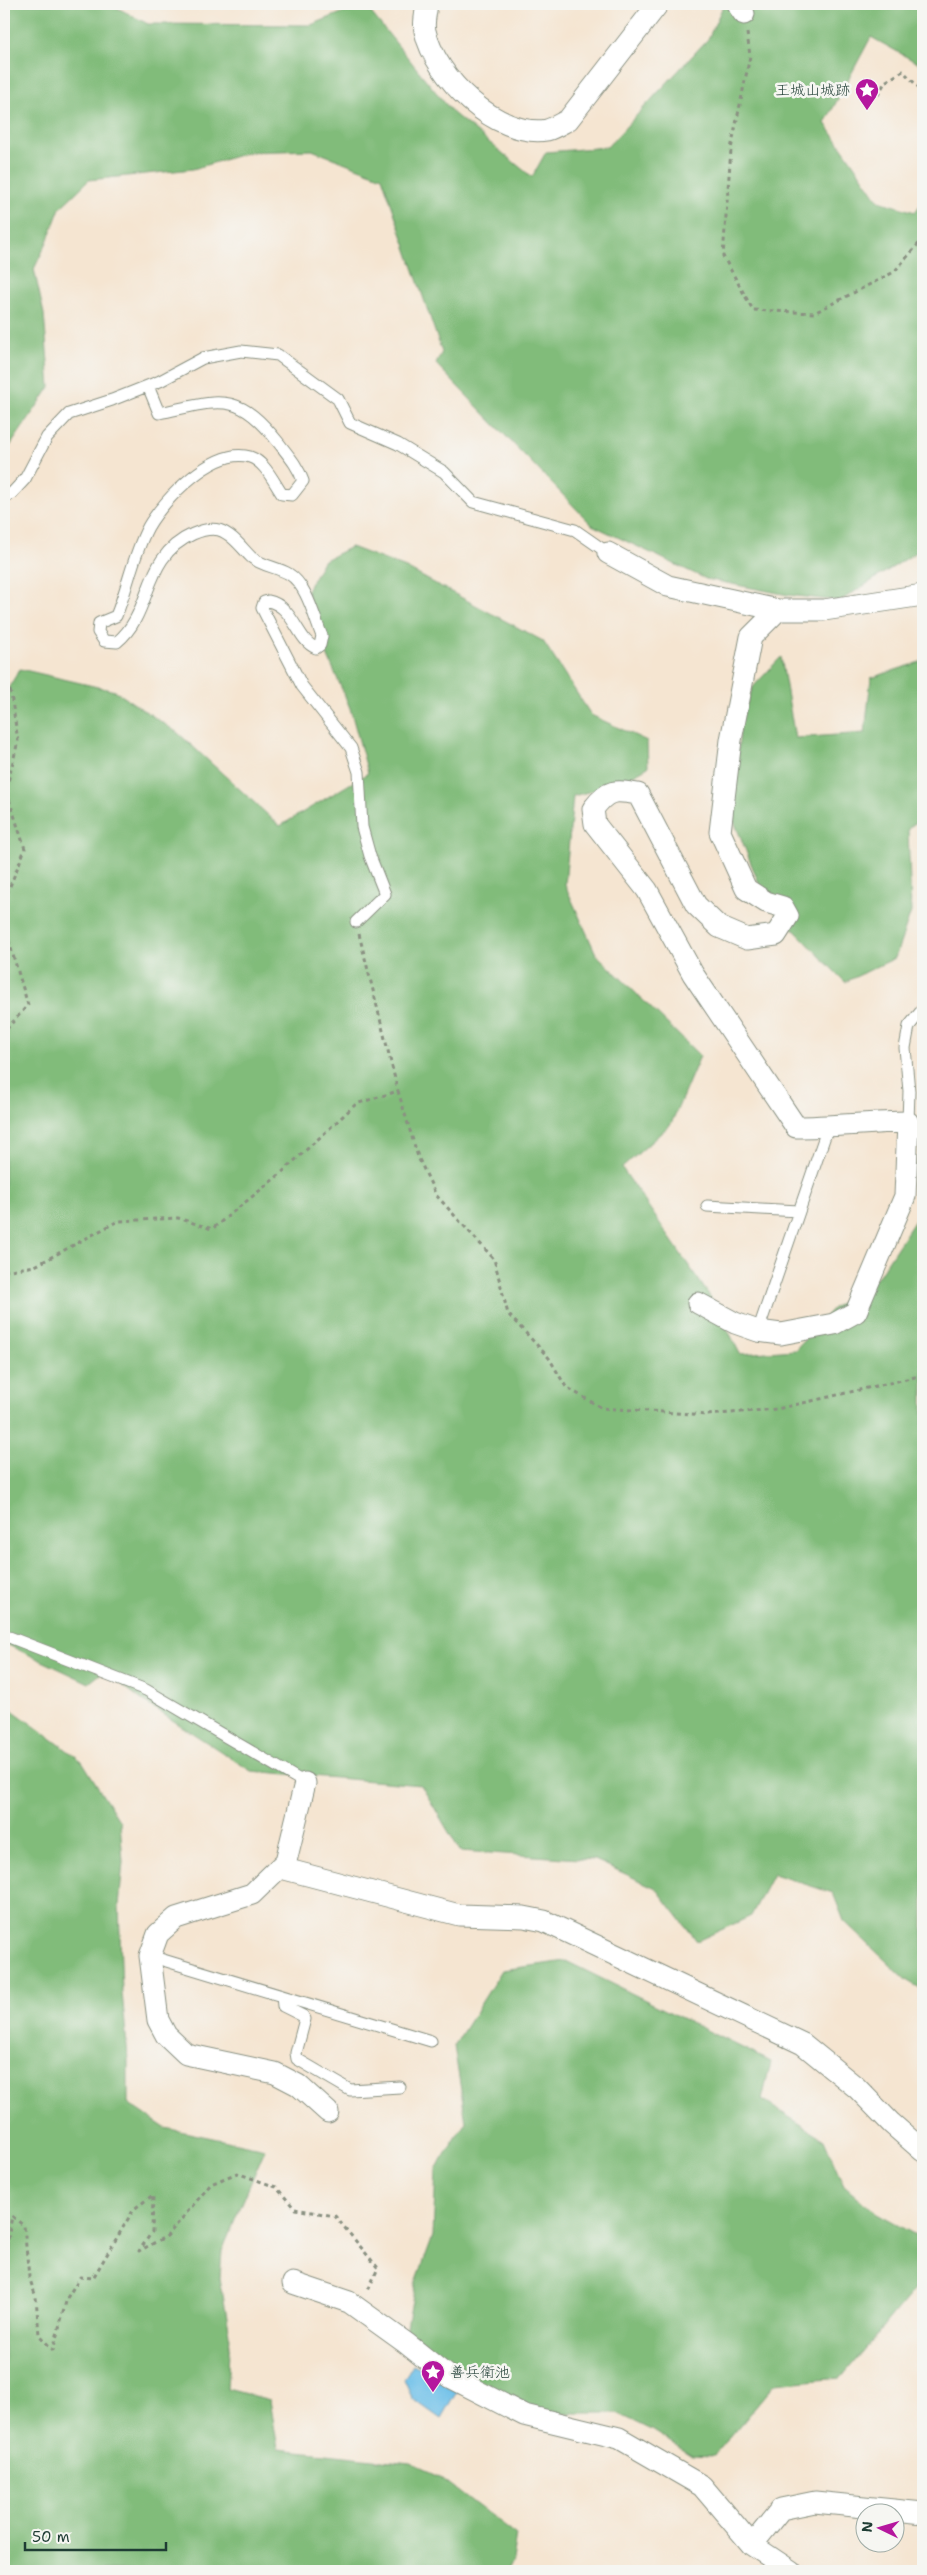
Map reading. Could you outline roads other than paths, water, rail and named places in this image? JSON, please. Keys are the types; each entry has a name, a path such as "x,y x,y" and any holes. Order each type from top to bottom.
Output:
{"street":[{"path":"427,4 425,29 436,61 472,103 507,125 530,130 548,130 568,120 658,4"},
{"path":"608,552 668,586 778,610 824,610 923,595"},
{"path":"698,1303 735,1323 758,1331 781,1334 834,1324 856,1312 905,1196 908,1122 870,1122 828,1127 796,1127 692,974 647,890 595,824 593,809 603,795 618,790 638,794 696,905 719,927 747,938 776,935 788,916 783,907 766,902 746,889 720,832 731,740 751,637 778,610"},
{"path":"305,1783 286,1861 281,1868 252,1894 176,1918 158,1934 150,1956 158,2020 166,2035 186,2054 275,2073 298,2085 328,2112"},
{"path":"281,1868 459,1915 524,1917 544,1921 803,2044 857,2088 891,2123 923,2151"},
{"path":"293,2283 349,2302 406,2343 446,2375 524,2416 618,2438 702,2486 752,2545 791,2571"},
{"path":"752,2545 781,2510 815,2502 923,2513"}],"lane":[{"path":"4,497 12,493 25,479 47,437 69,414 148,386 203,358 241,351 278,355 338,399 350,423 398,444 444,472 473,502 575,530 608,552"},
{"path":"148,386 159,413 215,402 237,405 261,421 299,469 303,481 292,495 282,494 262,464 251,458 236,455 205,468 172,494 149,526 133,562 126,592 116,616 99,623 98,632 104,641 117,642 129,632 158,564 180,540 201,530 219,530 231,538 253,559 288,573 300,582 322,636 320,645 316,648 310,646 292,617 281,607 268,601 264,602 262,608 302,686 351,748 359,772 362,827 370,856 385,894 356,922"},
{"path":"908,1122 909,1091 905,1048 909,1026 923,1009"},
{"path":"758,1331 828,1127"},
{"path":"706,1206 799,1211"},
{"path":"4,1635 146,1690 305,1783"},
{"path":"150,1956 431,2041"},
{"path":"282,1996 283,2006 303,2016 305,2019 296,2050 297,2059 350,2090 400,2087"}],"water":[{"name":"善兵衛池","path":"413,2364 459,2388 441,2419 413,2399 404,2379"}],"place":[{"name":"王城山城跡","path":"867,111"},
{"name":"善兵衛池","path":"433,2393"}]}
